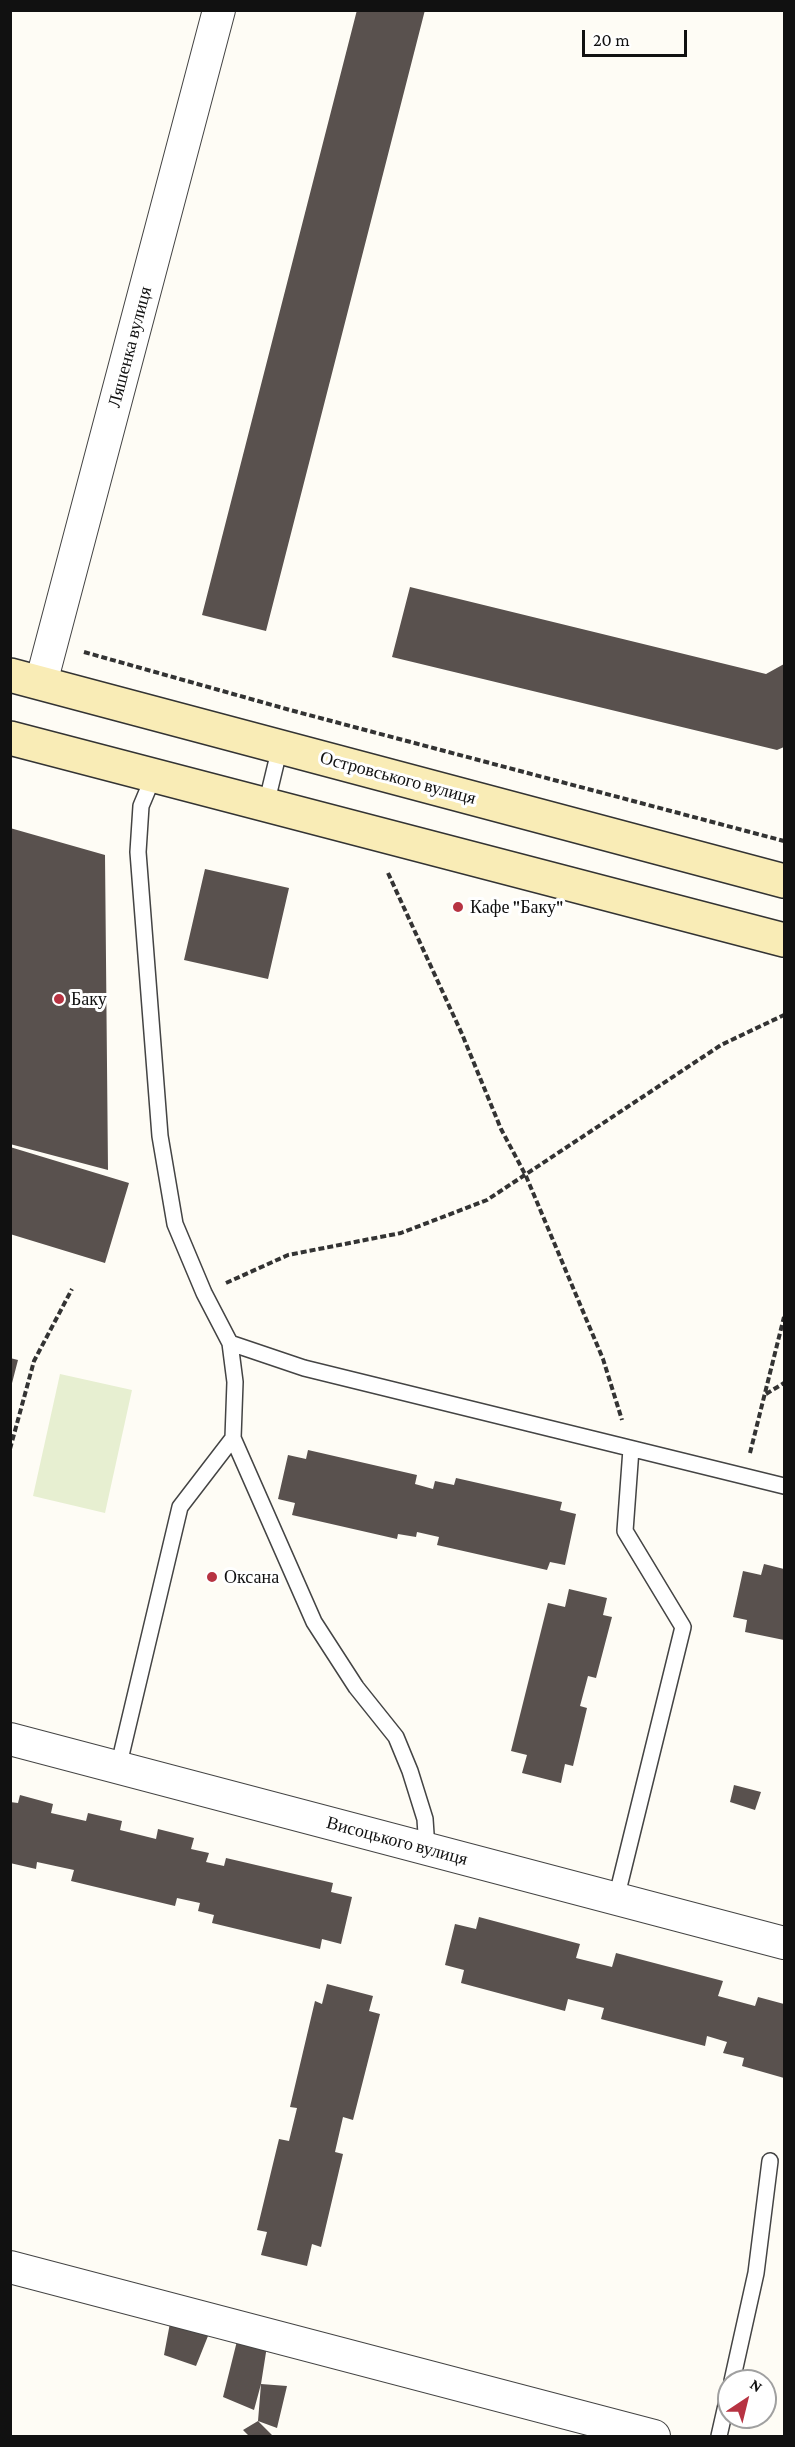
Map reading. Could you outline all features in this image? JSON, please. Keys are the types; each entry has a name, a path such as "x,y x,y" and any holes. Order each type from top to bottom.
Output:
{"street":[{"name":"Ляшенка вулиця","path":"26,679 51,642 219,10"},
{"name":"Островського вулиця","path":"26,679 784,881"},
{"path":"10,738 784,940"},
{"name":"Висоцького вулиця","path":"10,1739 784,1942"},
{"path":"10,2267 654,2436"}],"lane":[{"path":"266,805 280,747"},
{"path":"154,775 141,807 138,852 160,1136 175,1224 204,1293 230,1343 235,1382 233,1438 314,1622 356,1687 396,1737 410,1771 425,1819 427,1849"},
{"path":"230,1343 304,1368 784,1486"},
{"path":"118,1768 180,1507 233,1438"},
{"path":"616,1899 683,1627 625,1531 631,1449"},
{"path":"735,2369 756,2273 770,2161"}],"path":[{"path":"51,642 290,710 784,841"},
{"path":"369,831 462,1034 501,1130 526,1176 603,1359 631,1449"},
{"path":"204,1293 288,1255 412,1229 488,1200 721,1045 784,1015"},
{"path":"10,1449 34,1361 72,1289"},
{"path":"744,1478 784,1317"},
{"path":"766,1395 784,1383"}],"green space":[{"path":"60,1374 132,1390 105,1513 33,1496"}],"building":[{"path":"357,10 425,10 266,631 202,615"},
{"path":"410,587 766,674 784,664 784,747 777,750 392,657"},
{"name":"Баку","path":"10,828 105,855 108,1170 10,1144"},
{"path":"205,869 289,888 268,979 184,960"},
{"path":"10,1147 129,1183 105,1263 10,1234"},
{"path":"10,1358 18,1360 11,1387 10,1387"},
{"path":"308,1450 417,1475 415,1484 433,1489 435,1481 454,1485 456,1478 562,1502 560,1510 576,1514 565,1565 550,1562 547,1570 437,1545 439,1537 417,1532 416,1537 398,1534 397,1539 292,1515 295,1503 278,1499 288,1455 306,1459"},
{"path":"764,1564 784,1569 784,1640 745,1632 747,1620 733,1617 743,1571 761,1575"},
{"path":"569,1589 607,1598 603,1615 612,1617 596,1678 588,1676 580,1706 587,1708 573,1766 565,1764 561,1783 522,1773 527,1755 511,1751 548,1603 565,1607"},
{"path":"734,1785 761,1792 755,1810 730,1802"},
{"path":"20,1795 53,1804 51,1813 86,1821 88,1813 122,1821 120,1830 156,1839 158,1829 194,1838 191,1849 209,1853 206,1862 224,1866 226,1858 333,1883 331,1892 352,1897 341,1944 322,1939 320,1949 212,1923 214,1915 198,1911 200,1903 177,1898 175,1906 71,1881 74,1870 37,1862 36,1869 10,1863 10,1802 18,1803"},
{"path":"479,1917 580,1944 576,1958 612,1967 616,1953 723,1981 718,1996 755,2006 758,1997 784,2004 784,2078 742,2066 744,2058 723,2053 727,2042 707,2036 705,2046 601,2019 604,2008 568,1999 565,2011 461,1983 464,1970 445,1965 455,1924 476,1929"},
{"path":"327,1984 373,1996 369,2011 380,2014 353,2120 343,2117 335,2152 343,2154 321,2247 312,2244 307,2266 261,2255 267,2232 257,2230 279,2139 289,2141 297,2108 290,2107 315,2001 322,2004"},
{"path":"170,2323 210,2331 196,2366 164,2355"},
{"path":"238,2337 267,2346 254,2410 223,2397"},
{"path":"261,2384 287,2386 277,2428 258,2421"},
{"path":"258,2421 273,2436 249,2436 243,2430"}],"place":[{"name":"Кафе \"Баку\"","path":"458,907"},
{"name":"Баку","path":"59,999"},
{"name":"Оксана","path":"212,1577"}]}
